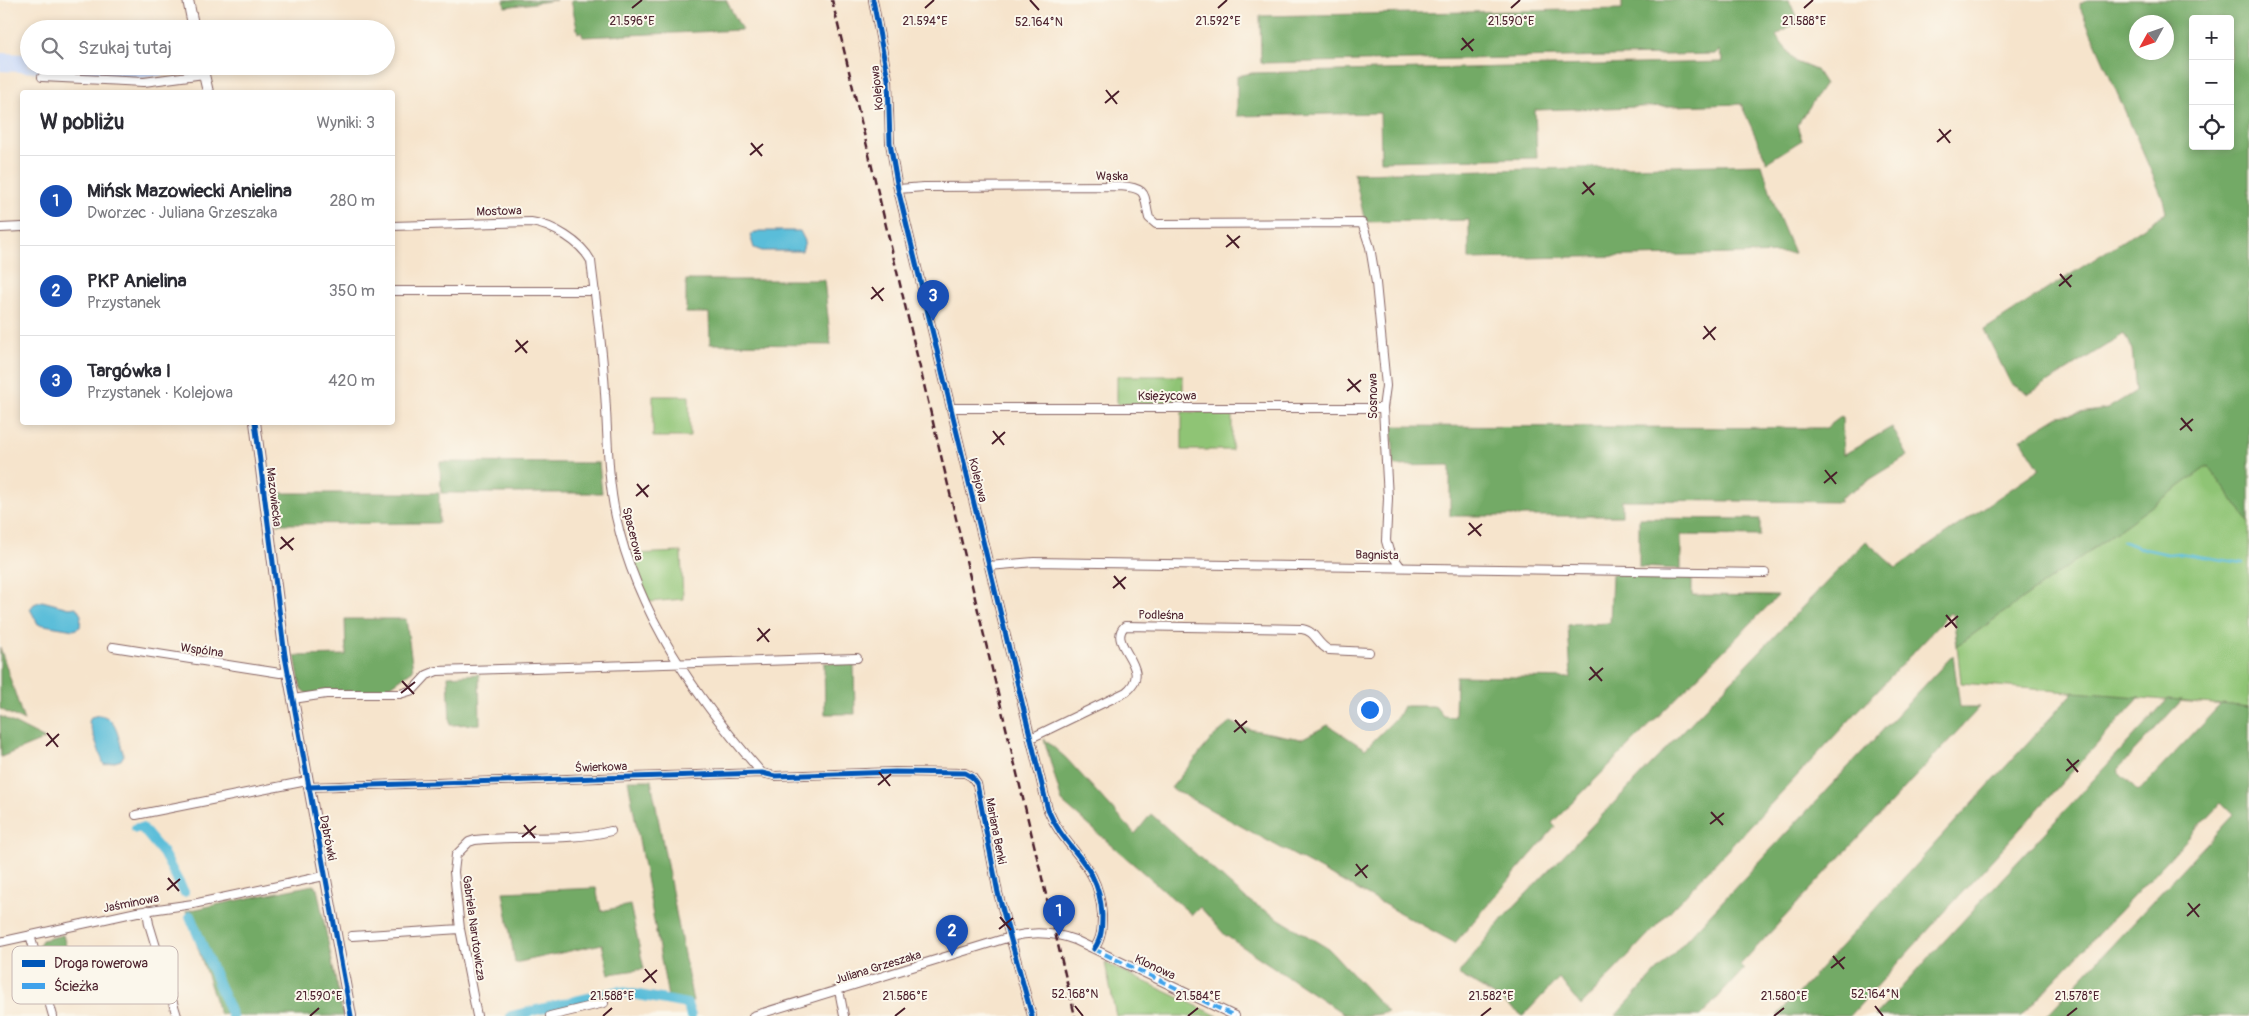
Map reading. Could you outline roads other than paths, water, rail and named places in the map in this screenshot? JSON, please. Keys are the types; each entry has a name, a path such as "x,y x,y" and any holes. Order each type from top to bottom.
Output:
{"street":[{"path":"188,0 192,20"},
{"name":"Kolejowa","path":"873,0 888,79 890,144 898,189 1030,738 1053,820 1090,870 1096,882 1102,922 1100,940 1094,949"},
{"path":"42,78 144,82 178,75"},
{"path":"204,75 208,90"},
{"name":"Wąska","path":"898,189 924,187 1120,186 1133,187 1143,193 1146,197 1149,218 1156,224 1362,223"},
{"name":"Mostowa","path":"395,226 540,223 579,244 591,261"},
{"name":"Sosnowa","path":"1362,223 1370,247 1376,283 1386,386 1383,408 1388,498 1386,541 1389,551 1400,566"},
{"path":"0,228 20,227"},
{"name":"Spacerowa","path":"591,261 606,391 607,449 616,516 639,589 679,663 720,721 762,773"},
{"path":"395,291 595,291"},
{"name":"Księżycowa","path":"951,408 1383,408"},
{"name":"Mazowiecka","path":"255,425 287,668"},
{"name":"Bagnista","path":"989,566 1034,562 1766,573"},
{"name":"Podleśna","path":"1030,738 1126,692 1137,679 1136,672 1120,638 1121,629 1124,626 1302,628 1313,633 1323,648 1369,652"},
{"name":"Wspólna","path":"113,647 271,672 287,668"},
{"path":"293,699 326,694 400,694 413,690 427,675 437,671 857,658"},
{"name":"Dąbrówki","path":"287,668 351,1016"},
{"name":"Świerkowa","path":"307,784 762,773 775,776 894,772"},
{"name":"Mariana Benki","path":"894,772 965,773 974,779 998,893 1032,1016"},
{"path":"136,815 307,784"},
{"name":"Gabriela Narutowicza","path":"476,1016 460,929 455,859 469,842 488,838 586,838 611,831"},
{"name":"Jaśminowa","path":"0,942 146,910 193,904 324,876"},
{"path":"146,910 157,946"},
{"path":"352,936 460,929"},
{"name":"Juliana Grzeszaka","path":"753,1016 1010,937 1034,932 1058,934 1094,949"},
{"path":"30,935 33,946"},
{"name":"Klonowa","path":"1094,949 1235,1016"},
{"path":"839,990 844,1016"},
{"path":"550,1016 604,1003"},
{"path":"173,1004 177,1016"}],"water":[{"path":"759,231 800,231 805,241 802,251 762,251 754,248 750,235"},
{"path":"42,601 69,608 76,607 81,615 80,627 74,630 38,624 30,609 34,604"},
{"path":"99,715 110,720 114,725 124,755 121,760 104,765 89,722 91,717"}],"waterway":[{"path":"2122,541 2140,548 2168,554 2179,553 2243,563"},
{"path":"136,828 142,828 163,853 184,892"},
{"path":"190,916 232,1016"},
{"path":"511,1016 617,991 687,1004 691,1016"}],"railway":[{"path":"832,0 1075,1016"}],"place":[{"name":"Targówka I","path":"933,321"},
{"name":"Mińsk Mazowiecki Anielina","path":"1059,936"},
{"name":"PKP Anielina","path":"952,956"}]}
